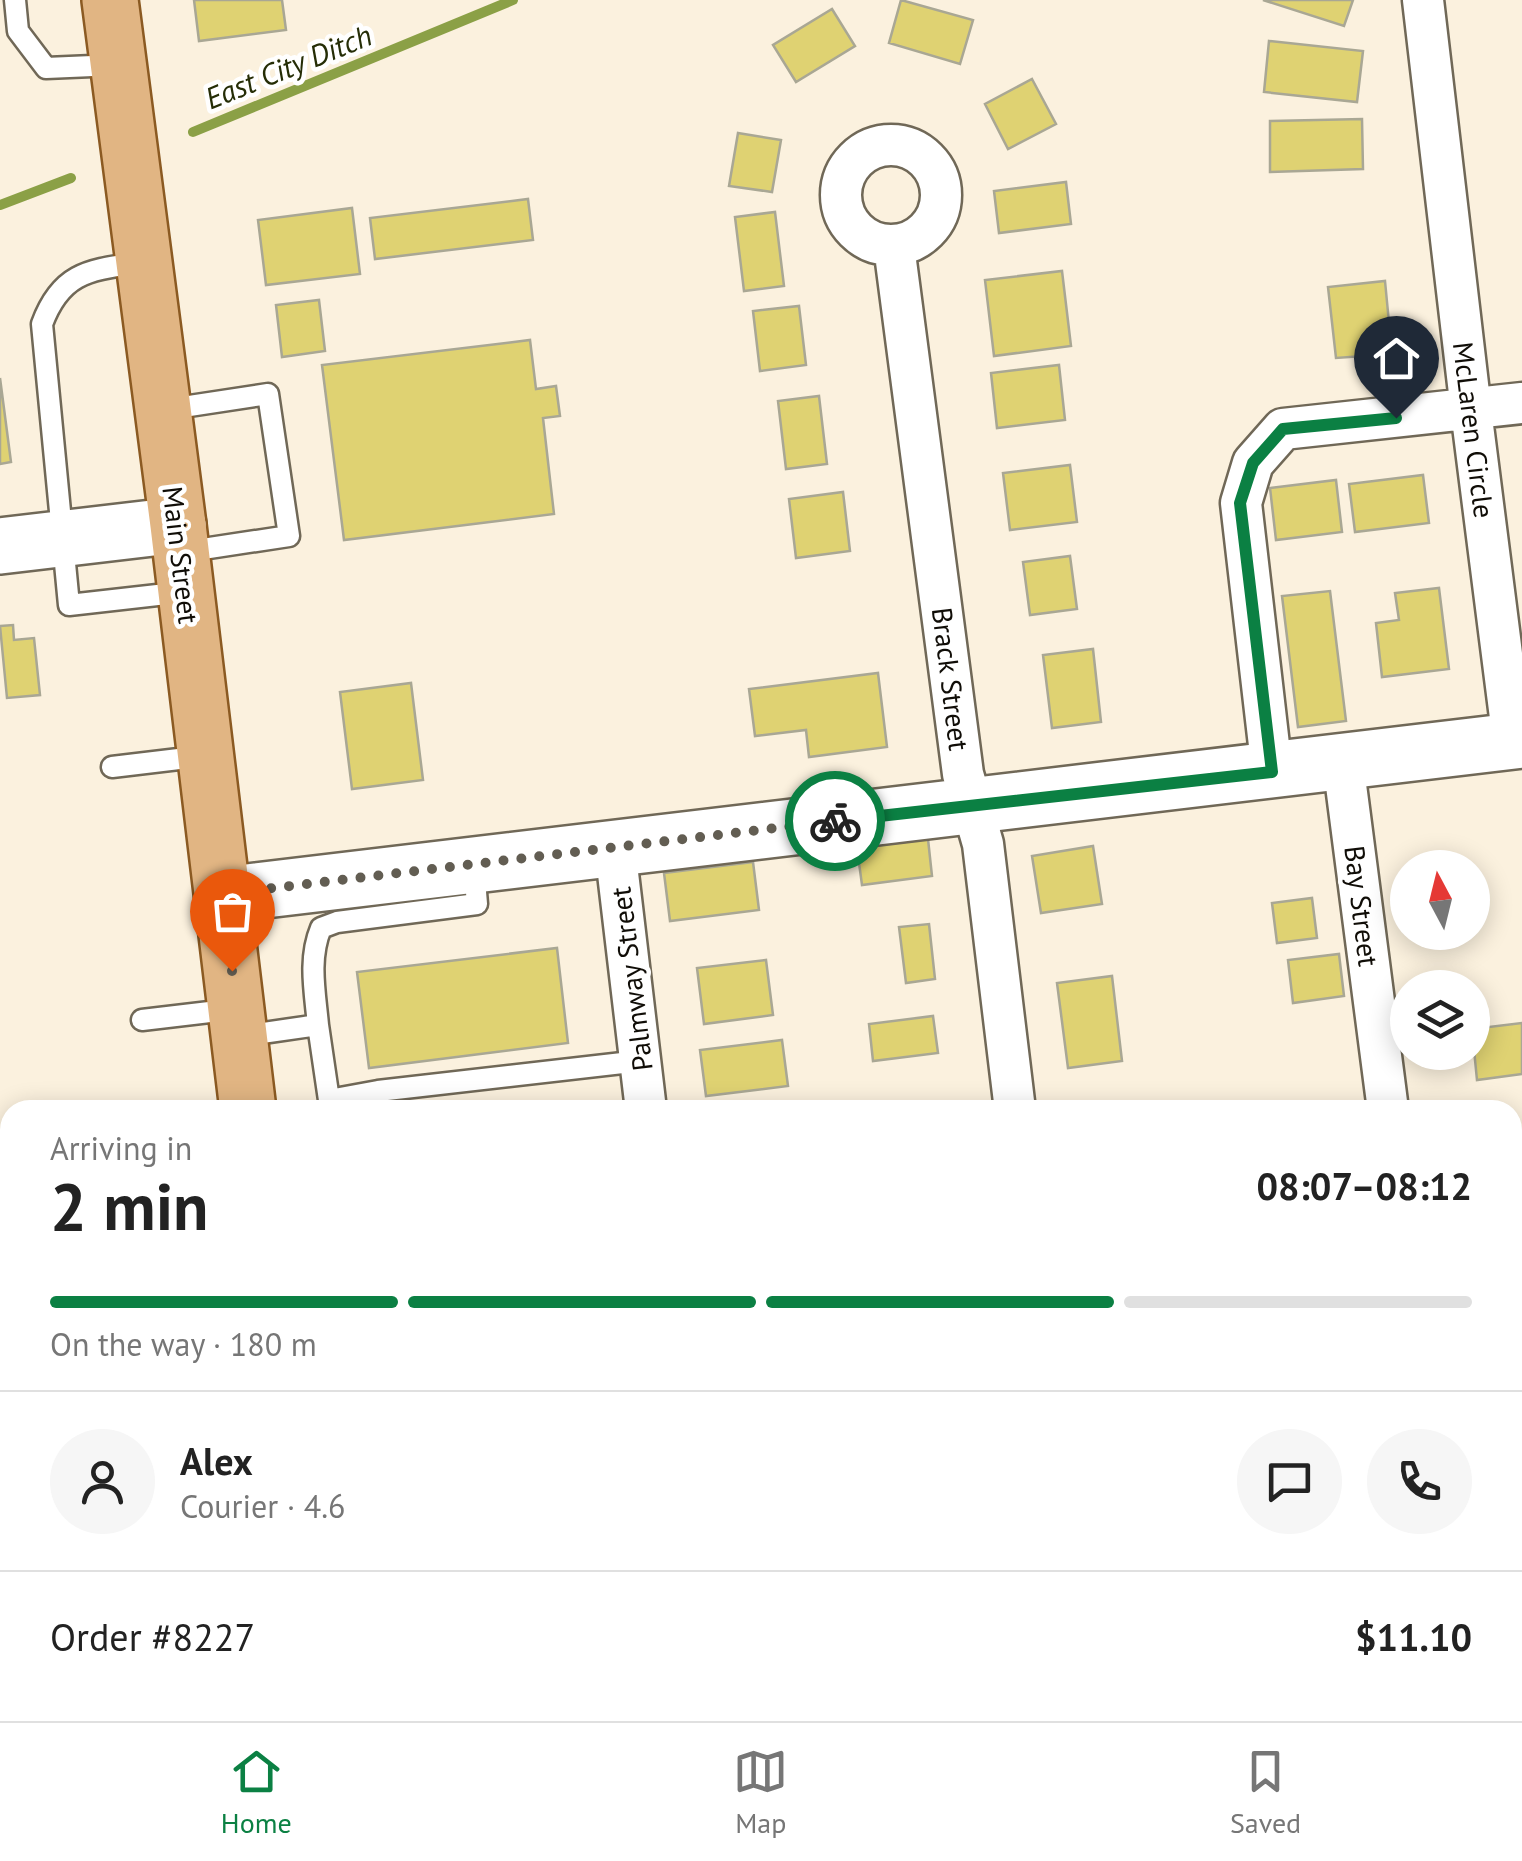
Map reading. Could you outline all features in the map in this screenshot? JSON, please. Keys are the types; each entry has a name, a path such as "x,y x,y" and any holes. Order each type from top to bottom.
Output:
{"main road":[{"name":"Main Street","path":"110,0 247,1100"}],"street":[{"name":"McLaren Circle","path":"1423,0 1471,410 1518,741"},
{"name":"Brack Street","path":"894,246 963,774 983,844 1014,1100"},
{"path":"1272,772 1240,503 1253,463 1283,429 1522,404"},
{"path":"0,546 62,539 182,556"},
{"path":"223,894 341,901 473,864 1518,741"},
{"name":"Bay Street","path":"1343,762 1387,1100"},
{"name":"Palmway Street","path":"615,848 645,1100"}],"lane":[{"path":"15,0 18,31 46,68 118,65"},
{"path":"62,539 42,324 49,305 82,274 143,262"},
{"path":"162,410 268,394 289,536 182,556"},
{"path":"112,767 206,755"},
{"path":"341,901 328,924 321,928 313,967 329,1100 640,1061"},
{"path":"142,1020 318,1026"}],"building":[{"path":"194,0 282,0 286,30 199,41"},
{"path":"901,0 973,20 960,64 889,43"},
{"path":"1263,0 1353,0 1344,26"},
{"path":"832,9 855,46 796,82 773,45"},
{"path":"1269,41 1363,51 1357,102 1264,92"},
{"path":"1032,79 1056,124 1008,149 985,104"},
{"path":"1362,119 1363,169 1270,172 1270,121"},
{"path":"738,133 781,140 772,192 729,186"},
{"path":"1066,182 1071,224 999,233 994,191"},
{"path":"528,199 533,240 375,259 370,218"},
{"path":"352,208 360,274 266,285 258,220"},
{"path":"775,212 784,286 744,291 735,217"},
{"path":"1062,271 1071,346 994,356 985,280"},
{"path":"1385,281 1392,354 1336,358 1328,287"},
{"path":"319,300 325,351 282,357 276,305"},
{"path":"799,306 806,365 760,371 753,311"},
{"path":"530,340 536,389 556,386 560,416 543,418 554,514 344,540 322,365"},
{"path":"1059,365 1065,420 997,428 991,373"},
{"path":"0,378 11,462 0,464"},
{"path":"819,396 827,464 786,469 778,401"},
{"path":"1070,465 1077,522 1010,530 1003,473"},
{"path":"1423,475 1429,523 1355,532 1349,484"},
{"path":"1336,480 1342,532 1276,540 1270,488"},
{"path":"843,492 850,551 796,558 789,499"},
{"path":"1070,556 1077,609 1030,615 1023,562"},
{"path":"1439,588 1449,669 1382,677 1376,623 1399,620 1395,593"},
{"path":"1330,591 1346,721 1298,727 1282,596"},
{"path":"13,625 14,640 34,638 40,695 7,698 0,626"},
{"path":"1093,649 1101,722 1052,728 1043,655"},
{"path":"878,673 887,747 809,757 806,730 755,736 749,689"},
{"path":"411,683 423,780 352,789 340,692"},
{"path":"928,839 932,876 862,885 857,848"},
{"path":"1093,846 1102,904 1041,913 1032,856"},
{"path":"753,862 759,910 670,921 664,873"},
{"path":"1312,898 1317,938 1277,943 1272,903"},
{"path":"929,924 935,979 906,983 899,927"},
{"path":"557,948 568,1043 369,1068 357,972"},
{"path":"1339,954 1344,996 1293,1003 1288,960"},
{"path":"766,960 773,1015 704,1024 697,968"},
{"path":"1112,976 1122,1061 1068,1068 1057,983"},
{"path":"933,1016 938,1053 873,1061 869,1024"},
{"path":"1522,1023 1522,1074 1477,1080 1476,1070 1490,1070 1490,1027"},
{"path":"782,1040 788,1086 706,1096 700,1050"}],"waterway":[{"name":"East City Ditch","path":"193,132 513,0"},
{"name":"East City Ditch","path":"0,205 71,178"}],"way so far":[{"path":"232,971 223,894 835,821"}],"route":[{"path":"835,821 1272,772 1240,503 1253,463 1283,429 1396,418"}]}
